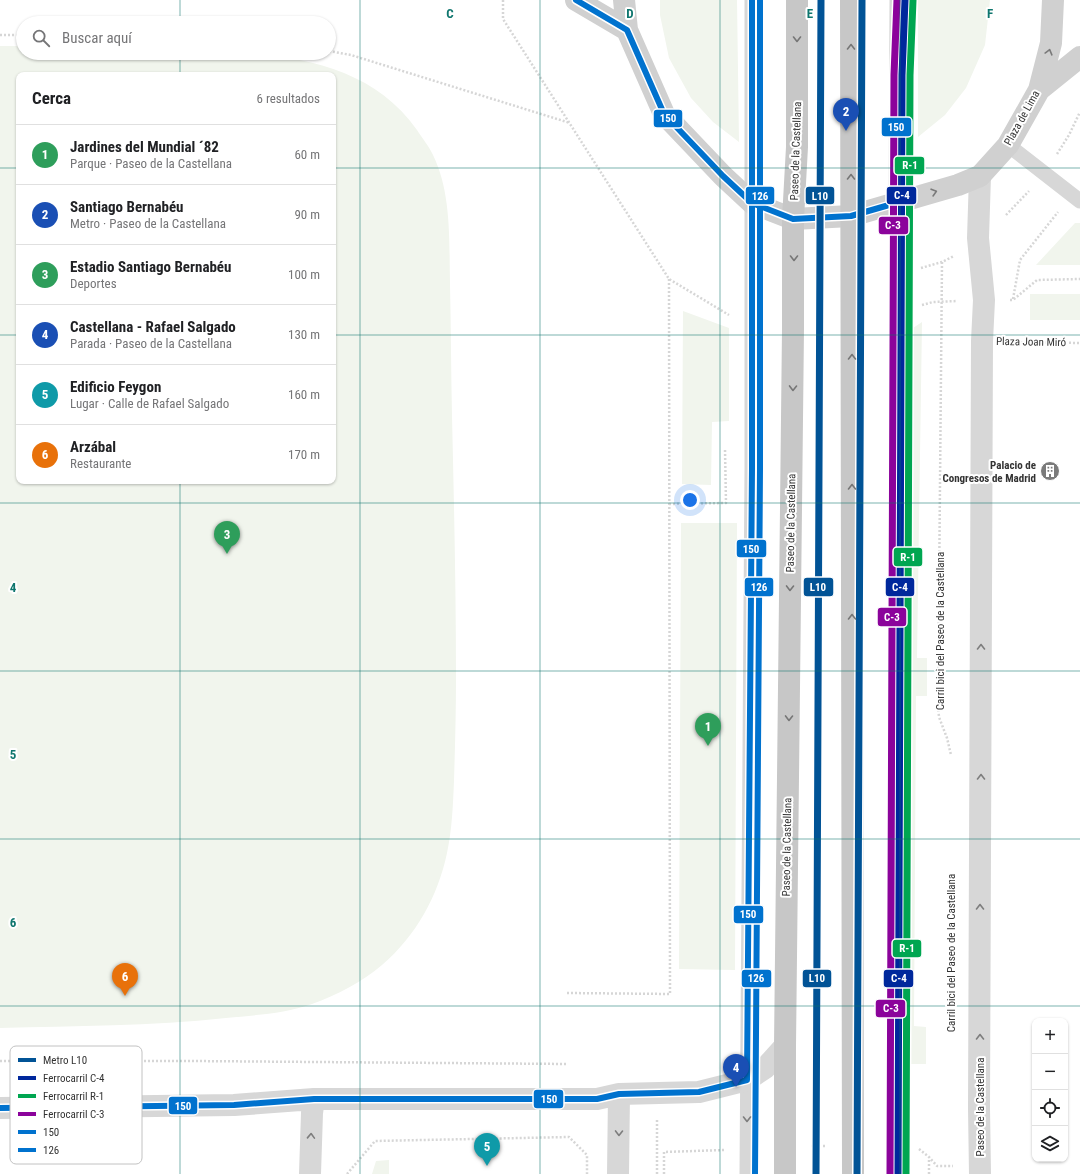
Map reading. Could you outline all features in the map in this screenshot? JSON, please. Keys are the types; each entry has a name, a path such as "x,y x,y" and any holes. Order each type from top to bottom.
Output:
{"highway":[{"name":"Paseo de la Castellana","path":"785,1174 793,219 797,147 797,0"},
{"path":"851,0 851,216 853,273 853,1174"}],"main road":[{"path":"576,0 627,30"},
{"name":"Plaza de Lima","path":"624,0 627,30 664,114 723,176 752,203 793,219 851,216 958,185 980,176 1008,145 1039,90 1051,43 1053,0"},
{"path":"1039,90 1080,57"}],"street":[{"name":"Paseo de la Castellana","path":"980,176 978,238 984,300 982,341 980,1174"},
{"path":"142,1106 234,1105 314,1098 596,1099 619,1094 699,1092 747,1080 765,1068 785,1046"},
{"path":"618,1174 619,1094"},
{"path":"310,1174 312,1113 314,1098"},
{"path":"0,1108 10,1108"}],"lane":[{"path":"747,1174 752,477 752,0"},
{"path":"896,1174 899,272 896,203 897,0"},
{"path":"1008,145 1075,197"}],"path":[{"path":"503,0 504,19 669,279 670,994 567,993"},
{"path":"0,35 16,35"},
{"path":"336,52 570,124"},
{"path":"1013,300 1020,260 1058,211 1075,197"},
{"name":"Carril bici del Paseo de la Castellana","path":"917,269 942,262 938,706 939,717 950,745 952,761"},
{"name":"Plaza Joan Miró","path":"982,341 1080,343"},
{"path":"669,504 726,503 725,449"},
{"path":"142,1061 568,1064"},
{"path":"657,1093 657,1174"},
{"path":"348,1174 375,1140 569,1137 587,1155 587,1174"},
{"path":"664,1152 664,1174"},
{"path":"929,1157 929,1174"}],"shaded area":[{"path":"660,0 737,0 739,142 713,122 691,98 669,58 660,15"},
{"path":"918,0 990,0 985,45 966,88 945,115 918,137"},
{"path":"0,46 16,46 16,60 299,60 317,64 340,72 362,81 382,94 401,110 417,130 433,155 439,170 444,186 448,218 450,252 456,704 453,808 449,844 438,885 424,914 394,954 382,965 358,982 331,996 312,1004 269,1014 170,1023 0,1028"},
{"path":"1075,223 1080,223 1080,265 1036,265"},
{"path":"1030,294 1080,294 1080,320 1030,320"},
{"path":"683,311 729,328 729,421 712,422 711,485 682,484"},
{"path":"922,322 917,658 927,658 927,696 916,696 914,1026 926,1027 926,1064 906,1064 913,328"},
{"path":"681,523 737,523 735,970 679,969"},
{"path":"389,1160 389,1174 372,1174 376,1161"}],"metro line":[{"name":"L10","path":"816,1174 821,0"},
{"name":"L10","path":"857,1174 862,0"}],"rail line":[{"name":"C-3","path":"890,1174 894,75 897,0"},
{"name":"C-4","path":"898,1174 902,75 905,0"},
{"name":"R-1","path":"906,1174 910,75 913,0"}],"transit line":[{"name":"150","path":"576,0 627,30 664,114 723,176 752,203 793,219 851,216 896,203 897,0"},
{"name":"150","path":"142,1106 234,1105 314,1099 597,1099 619,1094 699,1092 747,1080 752,469 752,0"},
{"name":"126","path":"755,1174 760,469 760,0"},
{"name":"126","path":"904,1174 907,272 904,203 905,0"},
{"name":"150","path":"0,1108 10,1108"}],"place":[{"name":"Santiago Bernabéu","path":"846,131"},
{"name":"Palacio de Congresos de Madrid","path":"1050,471"},
{"name":"Estadio Santiago Bernabéu","path":"227,554"},
{"name":"Jardines del Mundial ´82","path":"708,746"},
{"name":"Arzábal","path":"125,996"},
{"name":"Castellana - Rafael Salgado","path":"736,1087"},
{"name":"Edificio Feygon","path":"487,1166"}]}
